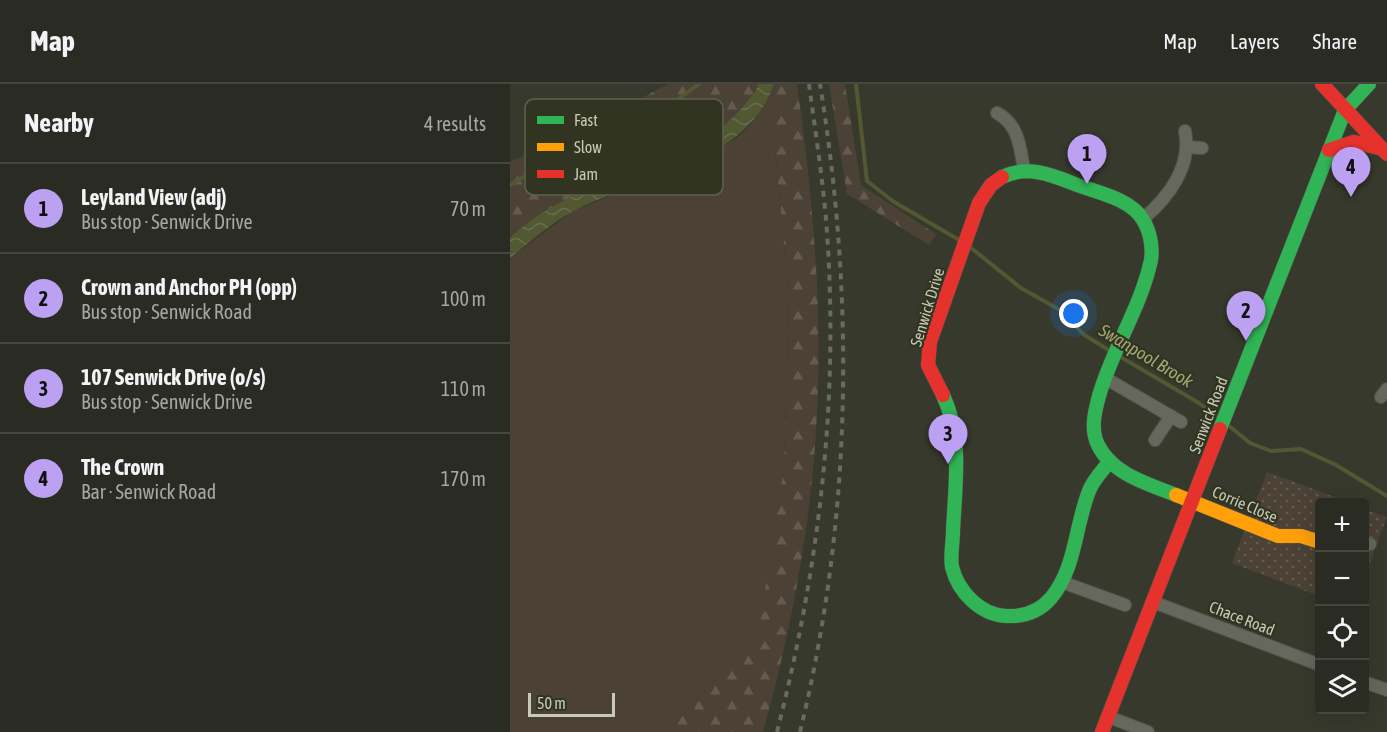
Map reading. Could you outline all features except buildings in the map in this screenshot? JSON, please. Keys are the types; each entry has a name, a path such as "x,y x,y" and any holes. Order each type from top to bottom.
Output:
{"street":[{"path":"1322,84 1385,152"},
{"path":"1345,110 1369,84"},
{"name":"Senwick Road","path":"1102,732 1345,110"},
{"path":"997,113 1008,119 1016,131 1024,170 1049,174 1106,195 1130,206 1143,219 1151,241 1151,258 1143,285 1106,373 1093,419 1097,444 1110,461 1129,476 1192,500"},
{"path":"1143,219 1171,192 1188,147 1185,131"},
{"path":"1329,150 1342,143 1355,141 1367,142 1385,152"},
{"path":"1188,147 1202,148"},
{"name":"Senwick Drive","path":"1024,170 1004,176 991,185 979,203 930,342 928,365 951,412 957,445 952,567 963,591 978,606 999,616 1019,617 1035,611 1050,599 1062,582 1071,557 1089,489 1110,461"},
{"path":"1106,373 1176,419 1155,440"},
{"name":"Corrie Close","path":"1192,500 1278,536 1301,536 1315,540"},
{"path":"1062,582 1125,605"},
{"name":"Chace Road","path":"1153,602 1315,663"},
{"path":"1369,683 1387,690"},
{"path":"1109,717 1148,732"}],"green space":[{"path":"668,84 766,84 723,138 723,99 640,99"},
{"path":"774,84 797,84 811,197 816,273 819,349 816,431 801,561 784,647 763,732 666,732 758,636 784,467 789,299 770,95"},
{"path":"829,84 845,84 861,185 936,234 929,245 847,194"},
{"path":"770,95 789,299 784,467 758,636 666,732 510,732 510,258 573,211 613,195 723,195 723,146 747,129"},
{"path":"525,155 525,195 596,195 573,205 510,256 510,162"},
{"path":"1267,472 1337,498 1315,498 1315,594 1232,563"},
{"path":"1369,511 1387,517 1369,565"}],"water":[{"path":"758,84 774,84 760,111 740,133 723,145 723,126 756,91"},
{"path":"576,195 610,195 564,217 510,258 510,238 533,219"}],"waterway":[{"path":"679,99 699,84"},
{"name":"Swanpool Brook","path":"856,84 867,181 894,202 961,241"},
{"path":"510,185 525,176"},
{"name":"Swanpool Brook","path":"970,247 1021,288 1062,311 1083,334 1110,351"},
{"name":"Swanpool Brook","path":"1119,356 1199,403 1220,419"},
{"name":"Swanpool Brook","path":"1228,425 1250,443 1271,451 1301,449 1336,465 1387,496"}],"railway":[{"path":"777,732 805,605 823,478 828,413 830,284 826,219 809,84"},
{"path":"800,732 817,652 830,571 843,409 843,328 839,246 820,84"}],"traffic: fast":[{"path":"1220,429 1345,110 1369,84"},
{"path":"1002,177 1012,173 1032,171 1051,175 1124,202 1138,213 1145,224 1152,250 1151,260 1140,295 1099,396 1094,433 1104,455 1121,471 1176,495"},
{"path":"943,395 953,428 956,462 952,567 965,593 980,607 997,615 1019,616 1036,610 1051,598 1066,574 1089,491 1110,461"}],"traffic: slow":[{"path":"1176,495 1278,536 1301,536 1315,540"}],"traffic: jam":[{"path":"1322,84 1387,154"},
{"path":"1329,150 1354,142 1379,148"},
{"path":"943,395 928,365 930,342 979,203 991,185 1002,177"},
{"path":"1102,732 1220,429"}],"place":[{"name":"Leyland View (adj)","path":"1087,184"},
{"name":"The Crown","path":"1351,197"},
{"name":"Crown and Anchor PH (opp)","path":"1246,341"},
{"name":"107 Senwick Drive (o/s)","path":"948,464"}]}
